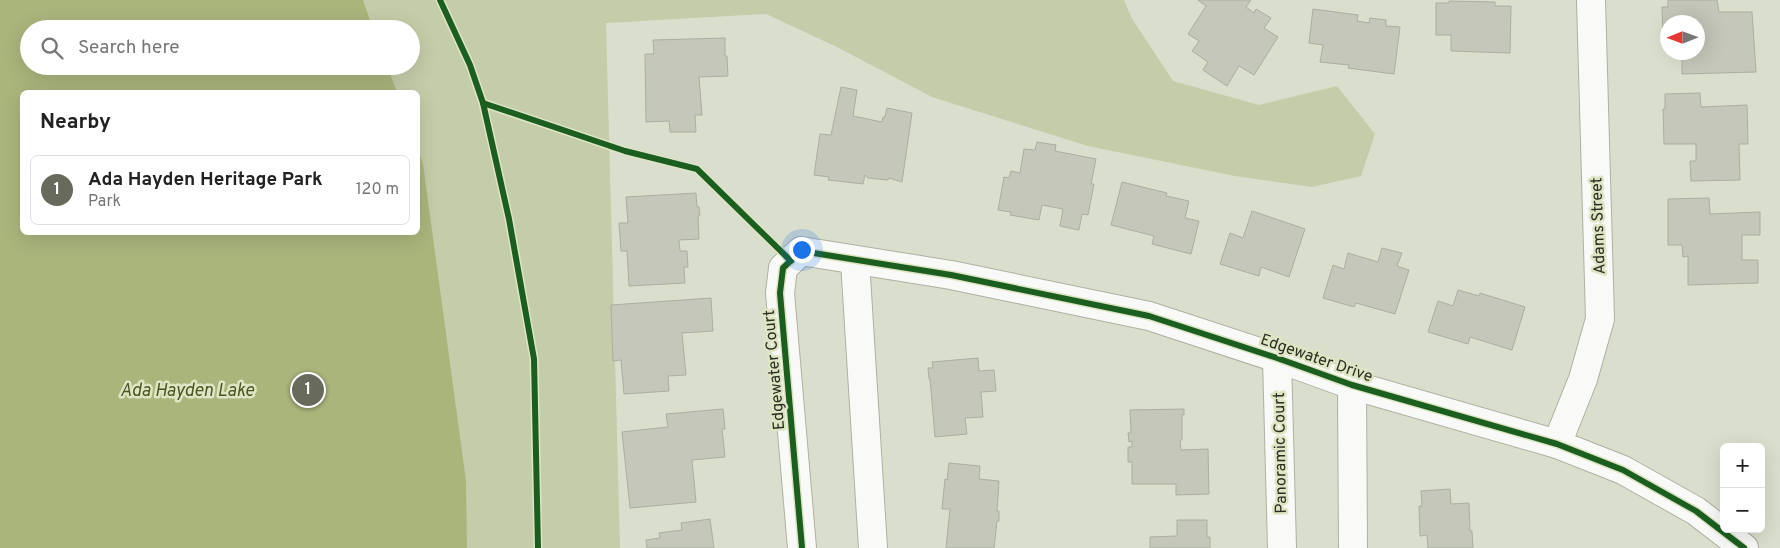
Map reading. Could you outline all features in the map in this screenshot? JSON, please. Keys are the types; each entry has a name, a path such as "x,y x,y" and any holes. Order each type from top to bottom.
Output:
{"street":[{"name":"Adams Street","path":"1557,444 1583,379 1600,319 1591,0"},
{"name":"Edgewater Court","path":"802,548 780,293 783,268 801,251 855,261"},
{"name":"Edgewater Drive","path":"855,261 952,275 1149,316 1352,385 1557,444 1623,470 1672,497 1696,511 1744,548"},
{"path":"855,261 873,548"},
{"name":"Panoramic Court","path":"1277,358 1282,548"},
{"path":"1352,385 1353,548"}],"shaded area":[{"path":"0,0 1124,0 1131,17 1173,81 1259,105 1337,86 1375,134 1361,176 1312,187 1235,176 1088,146 932,97 837,47 766,14 606,23 620,548 0,548"}],"water":[{"name":"Ada Hayden Lake","path":"0,0 363,0 370,20 20,20 20,75 390,75 396,90 20,90 20,235 420,235 420,155 423,164 466,481 467,548 0,548"}],"building":[{"path":"1198,0 1251,0 1246,7 1254,13 1256,9 1271,18 1264,28 1278,37 1254,75 1239,66 1227,86 1203,70 1208,62 1192,51 1199,41 1188,34 1206,6"},
{"path":"1668,0 1717,0 1719,12 1752,12 1756,72 1682,74 1682,60 1705,60 1705,15 1662,15 1662,7 1668,7"},
{"path":"1449,1 1495,2 1495,6 1511,6 1510,53 1451,51 1451,35 1436,35 1436,3 1449,3"},
{"path":"1313,9 1358,15 1357,21 1369,23 1370,18 1386,20 1386,26 1400,27 1394,74 1348,68 1349,65 1320,62 1323,45 1309,43"},
{"path":"725,38 728,76 699,77 702,115 695,115 696,132 670,132 669,121 646,122 645,54 654,54 653,40"},
{"path":"841,87 857,90 853,116 882,122 887,108 912,113 902,182 889,178 888,180 868,178 865,175 863,184 828,180 829,177 814,175 820,134 831,135"},
{"path":"1700,93 1701,107 1747,105 1748,144 1739,144 1740,180 1691,181 1690,161 1696,161 1696,144 1664,144 1663,109 1665,109 1665,94"},
{"path":"1037,142 1056,145 1055,151 1096,159 1091,184 1094,184 1088,215 1082,214 1079,230 1060,226 1063,209 1042,205 1039,220 1010,215 1011,212 998,210 1004,177 1009,178 1011,171 1020,173 1024,149 1035,150"},
{"path":"1122,182 1167,193 1166,196 1189,201 1185,218 1199,221 1191,254 1152,244 1154,236 1111,225"},
{"path":"696,193 697,207 699,207 700,215 698,216 699,239 679,240 680,251 687,251 688,267 684,267 685,283 629,286 627,251 621,251 619,223 628,223 626,197"},
{"path":"1709,198 1710,214 1760,212 1760,235 1742,235 1742,260 1758,260 1758,283 1688,285 1688,256 1683,257 1682,245 1668,245 1668,199"},
{"path":"1252,211 1305,229 1289,277 1261,267 1259,276 1220,264 1230,233 1243,238"},
{"path":"1382,248 1402,253 1397,266 1409,270 1395,314 1356,303 1354,307 1323,298 1333,265 1344,269 1348,253 1378,262"},
{"path":"1458,290 1479,296 1480,293 1525,307 1512,350 1470,337 1468,344 1428,332 1438,301 1453,306"},
{"path":"711,298 713,331 682,333 686,375 668,376 669,391 624,394 621,360 613,361 611,305"},
{"path":"978,358 979,371 994,370 996,391 981,392 983,417 965,418 967,434 935,437 928,368 933,368 932,362"},
{"path":"723,409 725,429 722,429 725,457 692,460 696,502 630,508 622,432 668,427 666,414"},
{"path":"1184,409 1184,415 1182,415 1182,440 1180,440 1181,450 1208,449 1209,494 1176,495 1176,484 1132,484 1132,462 1128,462 1128,447 1132,447 1132,441 1129,442 1128,433 1131,433 1130,410"},
{"path":"949,463 980,466 979,479 999,481 997,511 999,511 999,521 997,521 994,548 946,548 950,509 942,509 945,479 947,480"},
{"path":"1450,489 1451,504 1469,503 1473,548 1428,548 1427,535 1420,536 1419,506 1422,506 1421,491"},
{"path":"710,519 714,548 647,548 646,540 660,538 659,533 682,530 681,523"},
{"path":"1177,520 1207,520 1207,537 1210,537 1210,548 1150,548 1150,537 1177,536"}],"cycle path":[{"path":"440,0 470,65 483,103 509,219 534,359 538,548"},
{"path":"483,103 625,151 697,169 791,261"},
{"path":"802,548 780,293 783,268 801,251 951,275 1149,316 1352,385 1557,444 1623,470 1696,511 1744,548"}],"place":[{"name":"Ada Hayden Heritage Park","path":"308,390"}]}
